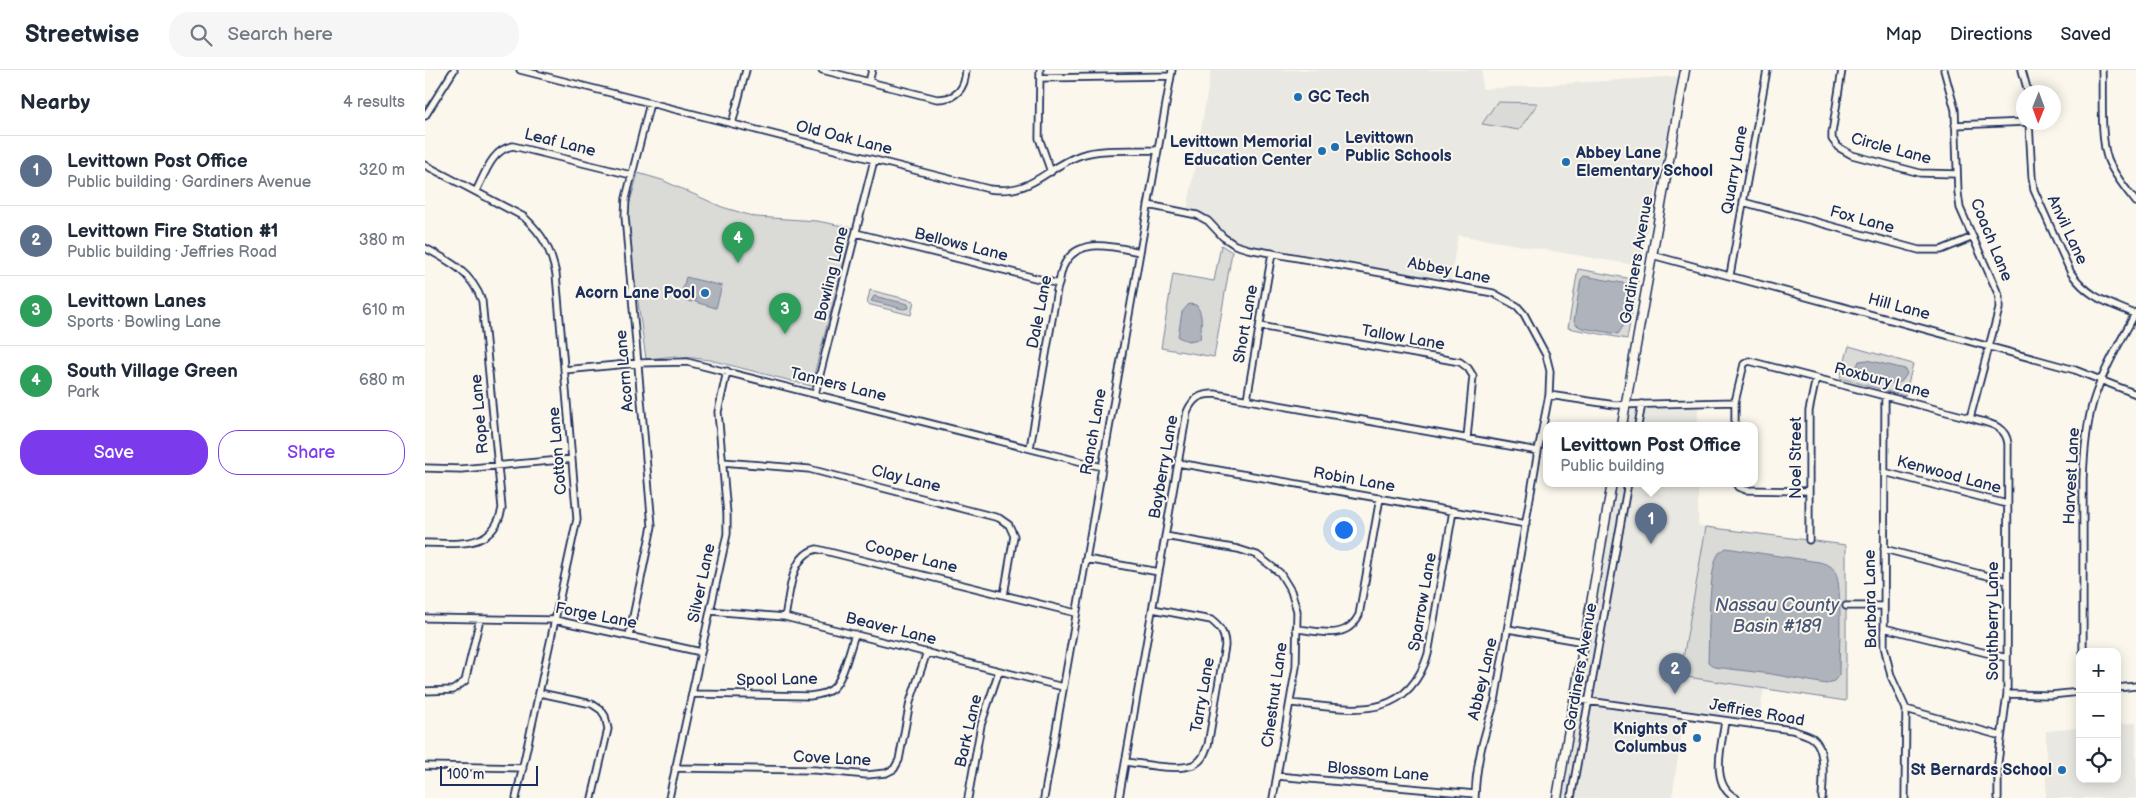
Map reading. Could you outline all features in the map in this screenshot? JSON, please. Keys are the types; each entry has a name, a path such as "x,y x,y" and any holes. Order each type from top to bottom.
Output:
{"main road":[{"name":"Gardiners Avenue","path":"1623,422 1685,70"},
{"name":"Gardiners Avenue","path":"1557,798 1611,487"}],"street":[{"path":"425,116 454,70"},
{"name":"Old Oak Lane","path":"520,70 997,190 1012,190 1025,186 1074,158 1092,152 1157,150"},
{"path":"732,124 746,70"},
{"path":"822,70 937,99 945,99 958,94 962,89 966,70"},
{"path":"869,82 872,70"},
{"path":"1040,70 1039,138 1051,172"},
{"name":"Quarry Lane","path":"1730,276 1767,70"},
{"name":"Circle Lane","path":"1842,70 1831,133 1832,139 1838,148 1852,155 1920,173 1957,174"},
{"name":"Coach Lane","path":"1944,70 1955,110 1960,208 1999,296 1999,309 1970,418"},
{"path":"2022,70 2026,85"},
{"path":"2102,70 2107,158 2136,202"},
{"path":"1040,78 1171,73"},
{"name":"Ranch Lane","path":"1044,798 1171,73"},
{"name":"Acorn Lane","path":"629,636 652,526 625,216 626,198 649,103"},
{"path":"1955,126 2016,123"},
{"name":"Anvil Lane","path":"2029,130 2034,190 2071,273 2079,285 2091,294 2135,313"},
{"name":"Leaf Lane","path":"476,191 496,154 505,147 513,146 631,175"},
{"name":"Bowling Lane","path":"815,394 874,160"},
{"name":"Cotton Lane","path":"425,165 524,217 538,230 547,243 552,254 556,274 577,519 516,798"},
{"name":"Fox Lane","path":"1743,202 1919,250 1941,250 1973,237"},
{"name":"Abbey Lane","path":"1148,205 1197,215 1208,221 1223,237 1235,245 1478,289 1493,293 1507,300 1524,314 1546,355 1550,371 1549,395 1544,422"},
{"name":"Bellows Lane","path":"856,232 1059,284"},
{"name":"Dale Lane","path":"1030,448 1059,284 1066,261 1075,252 1085,247 1100,245 1140,252"},
{"name":"Rope Lane","path":"425,248 461,270 474,284 482,301 502,508 500,519 489,535 467,543 425,543"},
{"name":"Short Lane","path":"1247,399 1273,253"},
{"name":"Hill Lane","path":"1652,255 2075,370 2136,394"},
{"name":"Harvest Lane","path":"2083,648 2084,452 2089,419 2102,380 2135,313"},
{"name":"Tallow Lane","path":"1260,326 1460,362 1468,368 1473,376 1467,438"},
{"name":"Tanners Lane","path":"564,370 676,361 727,371 1102,467"},
{"name":"Roxbury Lane","path":"1735,402 1744,364 1749,361 1998,426 2004,431 2008,444"},
{"name":"Silver Lane","path":"669,798 727,534 718,412 727,371"},
{"name":"Noel Street","path":"1809,540 1809,411 1816,378"},
{"name":"Bayberry Lane","path":"1119,798 1187,412 1191,402 1197,397 1204,394 1215,394 1247,399 1538,451"},
{"path":"1549,395 1615,405 1735,402 1735,422"},
{"name":"Barbara Lane","path":"1885,396 1884,628 1887,663 1906,709 1905,798"},
{"path":"1639,422 1642,404"},
{"name":"Abbey Lane","path":"1475,796 1476,769 1483,738 1495,701 1543,426"},
{"name":"Southberry Lane","path":"1998,798 2001,736 2007,694 2008,444"},
{"path":"425,468 461,469 572,459"},
{"name":"Clay Lane","path":"722,462 809,469 999,518 1009,525 1013,536 1004,595"},
{"name":"Robin Lane","path":"1178,463 1526,524"},
{"name":"Kenwood Lane","path":"1885,472 2007,504"},
{"name":"Gardiners Avenue","path":"1571,798 1627,487"},
{"path":"1738,487 1746,490 1809,491"},
{"path":"1296,629 1339,632 1351,627 1356,621 1359,615 1380,498"},
{"name":"Sparrow Lane","path":"1290,703 1370,709 1395,700 1413,686 1421,673 1428,654 1453,511"},
{"name":"Chestnut Lane","path":"1165,536 1238,549 1257,555 1280,573 1291,591 1297,611 1296,667 1273,798"},
{"name":"Cooper Lane","path":"785,617 798,563 804,554 817,549 1076,613"},
{"path":"1884,549 2007,581"},
{"path":"1086,559 1159,572"},
{"path":"1846,606 1884,606"},
{"name":"Tarry Lane","path":"1126,762 1187,767 1196,764 1205,754 1225,646 1224,635 1219,626 1211,620 1153,609"},
{"name":"Beaver Lane","path":"710,611 785,617 1063,687"},
{"name":"Forge Lane","path":"425,618 555,620 701,652"},
{"path":"425,691 453,690 465,681 480,619"},
{"path":"1884,628 2007,658"},
{"path":"1508,629 1584,642"},
{"name":"Spool Lane","path":"692,694 810,696 824,694 833,689 839,682 855,634"},
{"name":"Cove Lane","path":"675,768 815,770 867,775 886,773 894,769 899,760 910,702 927,652"},
{"name":"Bark Lane","path":"969,798 981,725 999,671"},
{"path":"2121,688 2136,686"},
{"path":"2007,694 2051,695 2076,692"},
{"path":"540,693 592,704 601,710 605,716 608,729 592,798"},
{"name":"Jeffries Road","path":"1574,699 1792,730 1811,737 1821,753 1823,768 1822,798"},
{"path":"1906,709 2001,736"},
{"path":"1725,721 1719,767 1725,790 1736,798"},
{"path":"425,766 523,768"},
{"name":"Blossom Lane","path":"1277,776 1475,796"}],"shaded area":[{"name":"Levittown Public Schools","path":"1211,70 1482,70 1482,89 1680,76 1640,266 1458,235 1450,284 1235,244 1205,219 1187,212"},
{"path":"1497,102 1538,103 1519,130 1482,124"},
{"path":"638,173 662,180 722,207 756,217 817,221 853,228 811,386 710,360 676,356 646,359 626,216"},
{"path":"1221,245 1232,252 1214,357 1161,348 1173,274 1214,281"},
{"path":"1578,269 1638,280 1627,339 1568,328"},
{"path":"870,290 914,301 911,315 867,304"},
{"path":"1849,346 1913,364 1905,396 1840,378"},
{"path":"1698,402 1698,422 1624,422 1627,403"},
{"path":"1612,487 1698,487 1698,525 1706,527 1680,676 1764,688 1758,727 1684,716 1672,798 1560,798"},
{"name":"Nassau County Basin #189","path":"1706,527 1846,545 1846,701 1680,676"},
{"path":"2136,723 2136,798 2046,798 2046,731 2076,728 2076,783 2121,783 2121,724"}],"water":[{"path":"1584,276 1628,284 1630,286 1624,325 1618,334 1582,328 1575,324 1581,279"},
{"name":"Acorn Lane Pool","path":"686,277 722,286 716,308 695,302 696,299 693,298 692,302 680,299"},
{"path":"874,296 908,304 909,308 903,309 871,301"},
{"path":"1189,304 1196,305 1199,309 1201,326 1200,339 1188,341 1178,337 1182,312"},
{"path":"1867,360 1905,369 1907,374 1897,384 1859,377 1855,371 1859,361"},
{"name":"Nassau County Basin #189","path":"1726,548 1819,562 1828,565 1835,571 1839,590 1840,621 1839,675 1834,681 1826,684 1771,674 1714,667 1708,662 1713,573 1715,561 1719,553"}],"place":[{"name":"GC Tech","path":"1298,97"},
{"name":"Levittown Public Schools","path":"1335,147"},
{"name":"Levittown Memorial Education Center","path":"1322,151"},
{"name":"Abbey Lane Elementary School","path":"1566,162"},
{"name":"South Village Green","path":"738,263"},
{"name":"Acorn Lane Pool","path":"705,293"},
{"name":"Levittown Lanes","path":"785,334"},
{"name":"Levittown Post Office","path":"1651,544"},
{"name":"Levittown Fire Station #1","path":"1675,694"},
{"name":"Knights of Columbus","path":"1697,738"},
{"name":"St Bernards School","path":"2062,770"}]}
